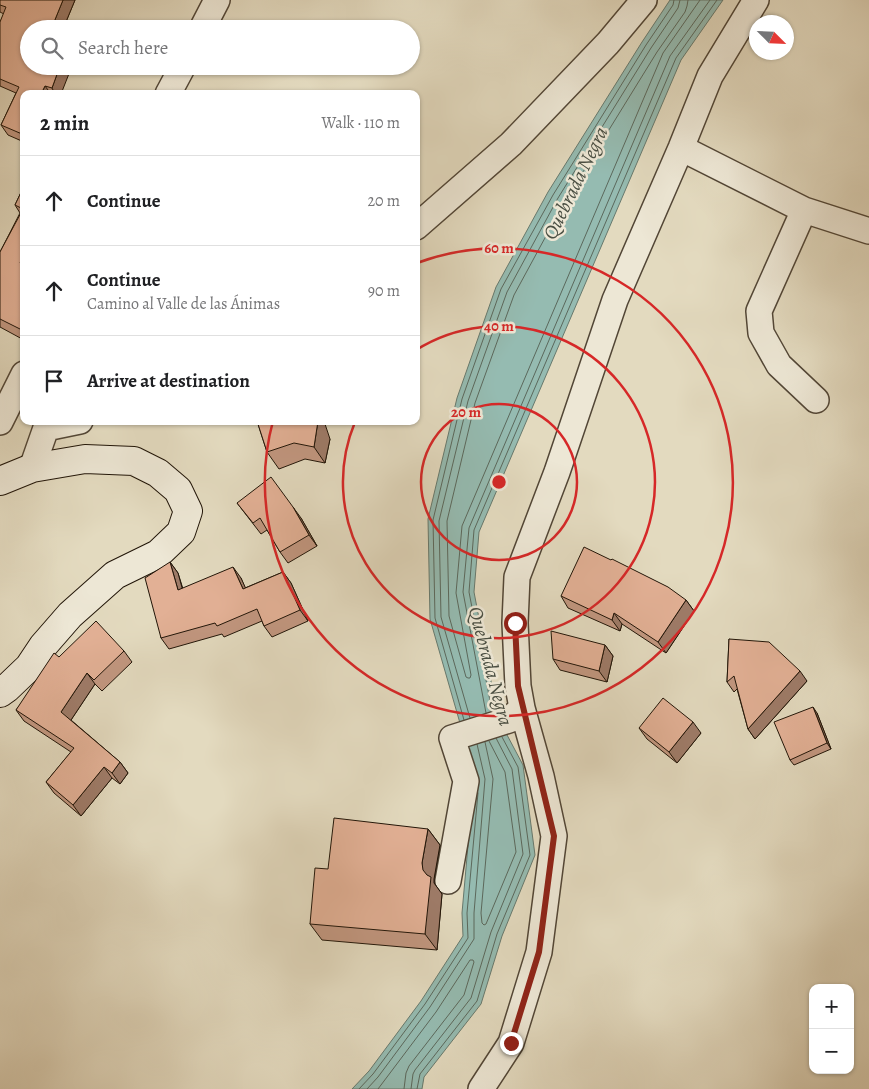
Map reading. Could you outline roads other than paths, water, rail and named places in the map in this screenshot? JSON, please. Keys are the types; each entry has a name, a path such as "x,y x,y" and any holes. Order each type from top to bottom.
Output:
{"main road":[{"path":"0,481 32,468 85,459 134,461 158,473 178,490 188,511 181,532 158,554 115,575 70,616 43,646 29,667 0,693"}],"street":[{"path":"207,20 217,0"},
{"path":"420,224 511,144 608,43 644,0"},
{"path":"482,1089 511,1043 539,952 554,836 541,776 516,714 518,686 515,623 517,577 557,472 615,300 710,76 756,0"},
{"path":"170,90 178,75"},
{"path":"681,148 804,210 869,232"},
{"path":"804,210 759,311 761,334 779,365 816,400"},
{"path":"0,422 20,382"},
{"path":"32,468 46,428 61,425"},
{"path":"448,881 466,782 452,738 516,714"}],"water":[{"name":"Quebrada Negra","path":"670,0 723,0 681,60 479,532 474,592 498,718 523,765 535,855 502,936 481,1004 424,1077 422,1089 352,1089 369,1071 421,1001 463,936 462,913 474,778 430,619 428,519 457,398 496,287 548,192"}]}
